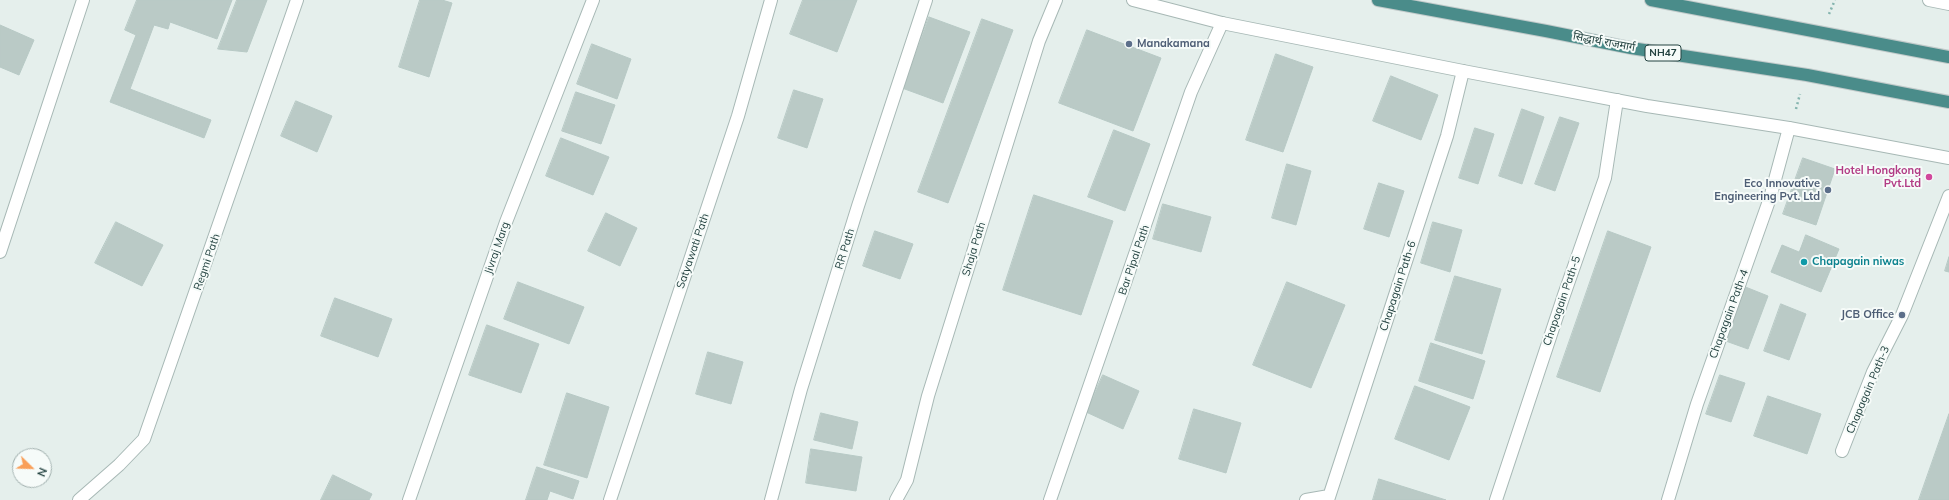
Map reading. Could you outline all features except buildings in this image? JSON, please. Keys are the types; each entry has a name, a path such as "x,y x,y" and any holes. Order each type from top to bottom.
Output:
{"highway":[{"name":"सिद्धार्थ राजमार्ग","path":"1378,0 1631,48 1807,75 1949,102"},
{"path":"1652,0 1949,57"}],"street":[{"path":"0,252 83,0"},
{"name":"Regmi Path","path":"79,500 144,439 297,0"},
{"name":"Jivraj Marg","path":"410,500 506,222 593,0"},
{"name":"Satyawati Path","path":"610,500 738,116 771,0"},
{"name":"RR Path","path":"771,500 801,390 839,267 926,0"},
{"name":"Shaja Path","path":"896,500 907,480 928,396 1039,40 1056,0"},
{"path":"1133,0 1222,23 1463,71 1617,100 1789,128 1949,158"},
{"path":"1930,0 1949,4"},
{"name":"Bar Pipal Path","path":"1050,500 1080,411 1093,380 1191,92 1222,23"},
{"name":"Chapagain Path-6","path":"1328,498 1447,136 1463,71"},
{"name":"Chapagain Path-5","path":"1496,500 1564,295 1605,178 1617,100"},
{"name":"Chapagain Path-4","path":"1668,500 1697,404 1770,198 1789,128"},
{"name":"Chapagain Path-3","path":"1842,451 1873,372 1902,315 1949,196"},
{"path":"1306,500 1328,498"}],"place":[{"name":"Manakamana","path":"1129,44"},
{"name":"Hotel Hongkong Pvt.Ltd","path":"1929,177"},
{"name":"Eco Innovative Engineering Pvt. Ltd","path":"1828,190"},
{"name":"Chapagain niwas","path":"1804,262"},
{"name":"JCB Office","path":"1902,315"}]}
